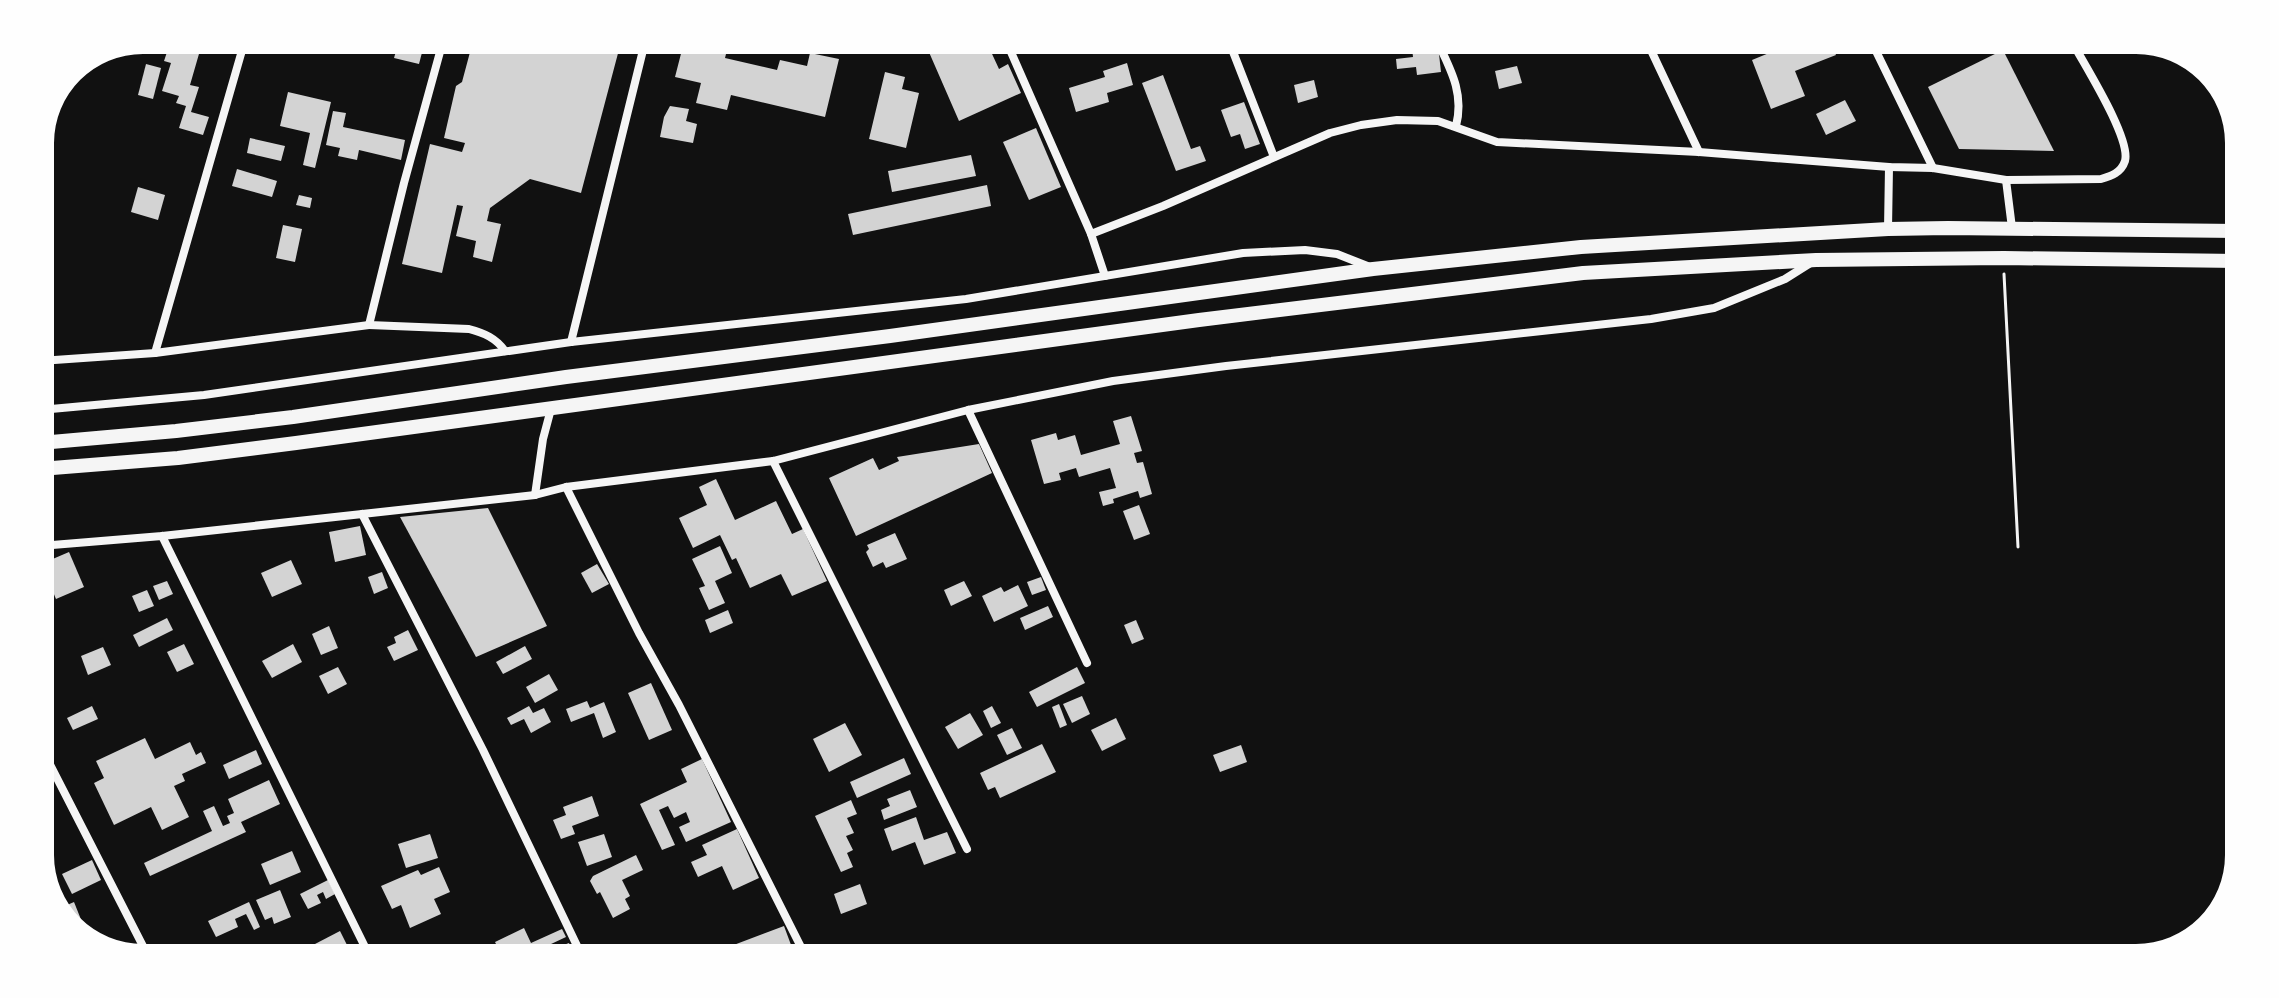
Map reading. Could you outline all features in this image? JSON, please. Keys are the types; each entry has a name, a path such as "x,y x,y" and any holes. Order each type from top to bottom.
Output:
{"highway":[{"path":"54,442 293,417 566,377 1373,269 1581,247 1888,229 2225,231"},
{"path":"54,468 267,447 1199,320 1583,273 1816,260 2225,261"}],"street":[{"path":"155,353 241,54"},
{"path":"369,325 439,54"},
{"path":"571,342 642,54"},
{"path":"1012,54 1091,234 1105,276"},
{"path":"1234,54 1274,157"},
{"path":"1443,54 1458,92 1456,126"},
{"path":"1653,54 1699,152"},
{"path":"1877,54 1933,168"},
{"path":"1091,234 1330,133 1397,120 1438,121 1497,142 1933,168 2006,180 2101,179 2114,175 2121,168 2126,151 2114,118 2079,54"},
{"path":"1888,229 1889,167"},
{"path":"2006,180 2012,228"},
{"path":"54,409 204,395 571,342 966,299 1183,262 1287,249 1337,254 1373,269"},
{"path":"54,545 535,495 566,487 773,461 968,410 1113,381 1212,367 1651,319 1714,308 1785,279 1816,260"},
{"path":"54,360 155,353 369,325 469,329 493,338 505,351"},
{"path":"535,495 551,408"},
{"path":"968,410 1087,663"},
{"path":"773,461 967,849"},
{"path":"566,487 799,944"},
{"path":"362,514 489,762 576,944"},
{"path":"162,536 364,944"},
{"path":"54,772 142,944"}],"path":[{"path":"2004,258 2018,547"}],"building":[{"path":"166,54 199,54 190,85 199,87 191,112 209,117 203,135 179,128 186,106 176,103 179,96 162,91 171,63 164,61"},
{"path":"395,54 422,54 419,64 394,58"},
{"path":"470,54 618,54 581,193 530,179 490,208 487,221 501,224 492,262 473,257 476,241 456,236 463,206 457,205 442,273 402,264 430,144 462,152 465,143 444,138 456,86 462,82"},
{"path":"681,54 726,54 725,58 777,70 780,60 807,66 810,54 839,59 825,117 731,95 727,110 696,103 701,83 675,77"},
{"path":"930,54 992,54 999,69 1008,64 1021,93 959,121"},
{"path":"1413,54 1439,54 1441,72 1417,75 1416,67 1397,69 1396,59 1413,57"},
{"path":"1767,54 1836,55 1795,71 1805,96 1771,109 1752,60"},
{"path":"1995,54 2005,54 2054,151 1959,149 1928,87"},
{"path":"1127,63 1133,85 1107,93 1109,102 1076,112 1069,88 1105,77 1103,71"},
{"path":"146,64 161,68 153,99 138,95"},
{"path":"1517,66 1522,83 1499,89 1495,71"},
{"path":"885,72 905,77 902,89 919,93 906,148 869,139"},
{"path":"1163,75 1191,149 1200,146 1206,161 1176,171 1142,83"},
{"path":"1314,80 1318,97 1298,103 1294,85"},
{"path":"288,92 331,102 315,168 303,165 310,133 280,126"},
{"path":"1845,100 1856,121 1826,135 1816,114"},
{"path":"1244,102 1260,144 1245,149 1240,134 1231,137 1221,110"},
{"path":"670,106 689,109 686,121 697,124 693,143 660,137"},
{"path":"333,111 346,113 343,127 405,140 401,160 359,150 357,160 338,156 340,148 326,145"},
{"path":"1036,128 1061,187 1029,200 1003,142"},
{"path":"250,138 285,146 281,161 247,153"},
{"path":"971,155 976,176 892,192 888,171"},
{"path":"237,169 277,181 272,197 232,186"},
{"path":"987,185 991,206 853,235 848,214"},
{"path":"138,187 165,195 158,220 131,212"},
{"path":"299,195 312,198 310,208 296,205"},
{"path":"283,225 302,229 295,262 276,258"},
{"path":"1131,416 1142,451 1134,453 1137,463 1143,462 1152,494 1140,498 1138,491 1113,499 1114,503 1103,506 1099,492 1116,488 1110,468 1079,477 1076,468 1059,473 1061,480 1044,484 1031,440 1056,433 1058,440 1075,435 1081,455 1120,444 1113,421"},
{"path":"979,444 992,473 856,536 829,478 873,458 879,470 899,461 897,457"},
{"path":"716,479 735,520 776,501 792,534 803,529 827,581 792,596 781,574 750,588 736,558 732,560 720,535 693,548 679,518 707,505 699,487"},
{"path":"1139,505 1150,534 1134,540 1123,511"},
{"path":"488,508 547,626 476,657 400,517"},
{"path":"360,526 366,555 335,562 329,532"},
{"path":"895,533 907,559 886,568 883,562 873,567 866,552 869,549 867,545"},
{"path":"720,546 732,573 715,581 725,603 709,610 699,588 705,586 692,559"},
{"path":"69,552 84,587 56,599 54,558"},
{"path":"291,560 302,584 272,597 261,573"},
{"path":"597,564 609,584 592,593 581,573"},
{"path":"382,572 388,588 374,594 368,577"},
{"path":"1041,577 1046,590 1032,595 1027,582"},
{"path":"167,581 173,594 159,600 153,586"},
{"path":"964,581 972,596 951,606 944,590"},
{"path":"1018,585 1028,606 994,622 982,596 1001,587 1004,592"},
{"path":"147,590 154,606 139,612 132,596"},
{"path":"1048,606 1053,617 1025,630 1020,618"},
{"path":"728,610 733,623 710,633 705,620"},
{"path":"167,618 173,630 139,647 133,635"},
{"path":"1136,620 1144,639 1132,644 1124,625"},
{"path":"329,626 338,648 321,655 312,634"},
{"path":"408,630 418,650 394,661 387,647 396,643 394,637"},
{"path":"184,644 194,664 177,672 167,652"},
{"path":"293,644 302,662 272,678 262,661"},
{"path":"525,646 532,659 503,674 496,662"},
{"path":"103,647 111,665 88,675 81,656"},
{"path":"338,667 347,684 328,694 319,676"},
{"path":"1077,667 1085,683 1037,707 1029,692"},
{"path":"549,674 558,690 535,703 526,687"},
{"path":"651,683 672,730 649,740 628,693"},
{"path":"1082,696 1090,714 1072,723 1063,704"},
{"path":"587,701 590,708 604,702 616,732 603,738 594,713 571,722 566,709"},
{"path":"1059,704 1067,725 1060,728 1052,707"},
{"path":"92,706 98,719 73,730 67,718"},
{"path":"529,706 533,713 544,708 551,722 531,733 524,719 511,725 507,718"},
{"path":"992,706 1001,723 991,728 983,711"},
{"path":"970,713 983,735 958,749 945,727"},
{"path":"1116,718 1126,739 1102,751 1091,730"},
{"path":"845,723 862,755 829,772 813,739"},
{"path":"1012,728 1022,748 1007,755 997,735"},
{"path":"145,738 155,759 190,742 196,755 201,752 206,763 182,774 185,781 174,786 189,817 162,830 151,807 114,825 94,783 104,778 96,761"},
{"path":"1042,744 1056,772 1000,798 995,787 988,790 980,773"},
{"path":"1241,745 1247,762 1220,772 1213,755"},
{"path":"256,750 262,764 229,779 223,765"},
{"path":"904,758 911,774 857,798 850,782"},
{"path":"702,759 731,822 686,842 679,827 690,822 686,812 674,818 668,806 659,810 675,845 662,850 640,804 687,782 681,769"},
{"path":"269,780 280,804 241,822 246,832 150,876 144,863 212,831 203,811 214,806 223,826 230,823 227,816 234,813 228,799"},
{"path":"910,790 917,807 884,820 881,810 890,806 887,799"},
{"path":"592,796 599,816 572,826 575,834 561,839 553,820 566,815 563,807"},
{"path":"851,800 857,814 847,818 854,833 846,836 853,850 847,853 853,867 841,872 815,816"},
{"path":"916,817 924,840 947,832 956,853 924,865 915,842 892,851 884,829"},
{"path":"737,829 759,878 733,890 722,866 698,877 691,862 707,855 702,845"},
{"path":"430,834 438,858 406,868 398,844"},
{"path":"604,834 612,857 587,866 578,842"},
{"path":"292,851 301,872 270,885 261,864"},
{"path":"636,855 643,870 622,880 630,896 625,899 630,909 613,918 600,892 597,894 590,881 593,876"},
{"path":"92,860 101,880 72,894 62,874"},
{"path":"439,867 450,892 434,899 441,914 410,928 401,905 392,909 381,886 418,870 421,875"},
{"path":"328,880 335,894 326,899 323,892 317,895 321,903 308,909 300,894"},
{"path":"860,884 867,904 841,914 834,894"},
{"path":"280,890 291,917 274,924 272,917 265,920 256,900"},
{"path":"74,902 81,919 72,909 69,904"},
{"path":"249,902 260,927 254,930 246,914 235,919 238,927 216,937 208,921"},
{"path":"784,926 791,944 736,944"},
{"path":"524,928 531,943 562,929 566,937 551,944 495,942"},
{"path":"340,931 346,944 315,944"}]}
